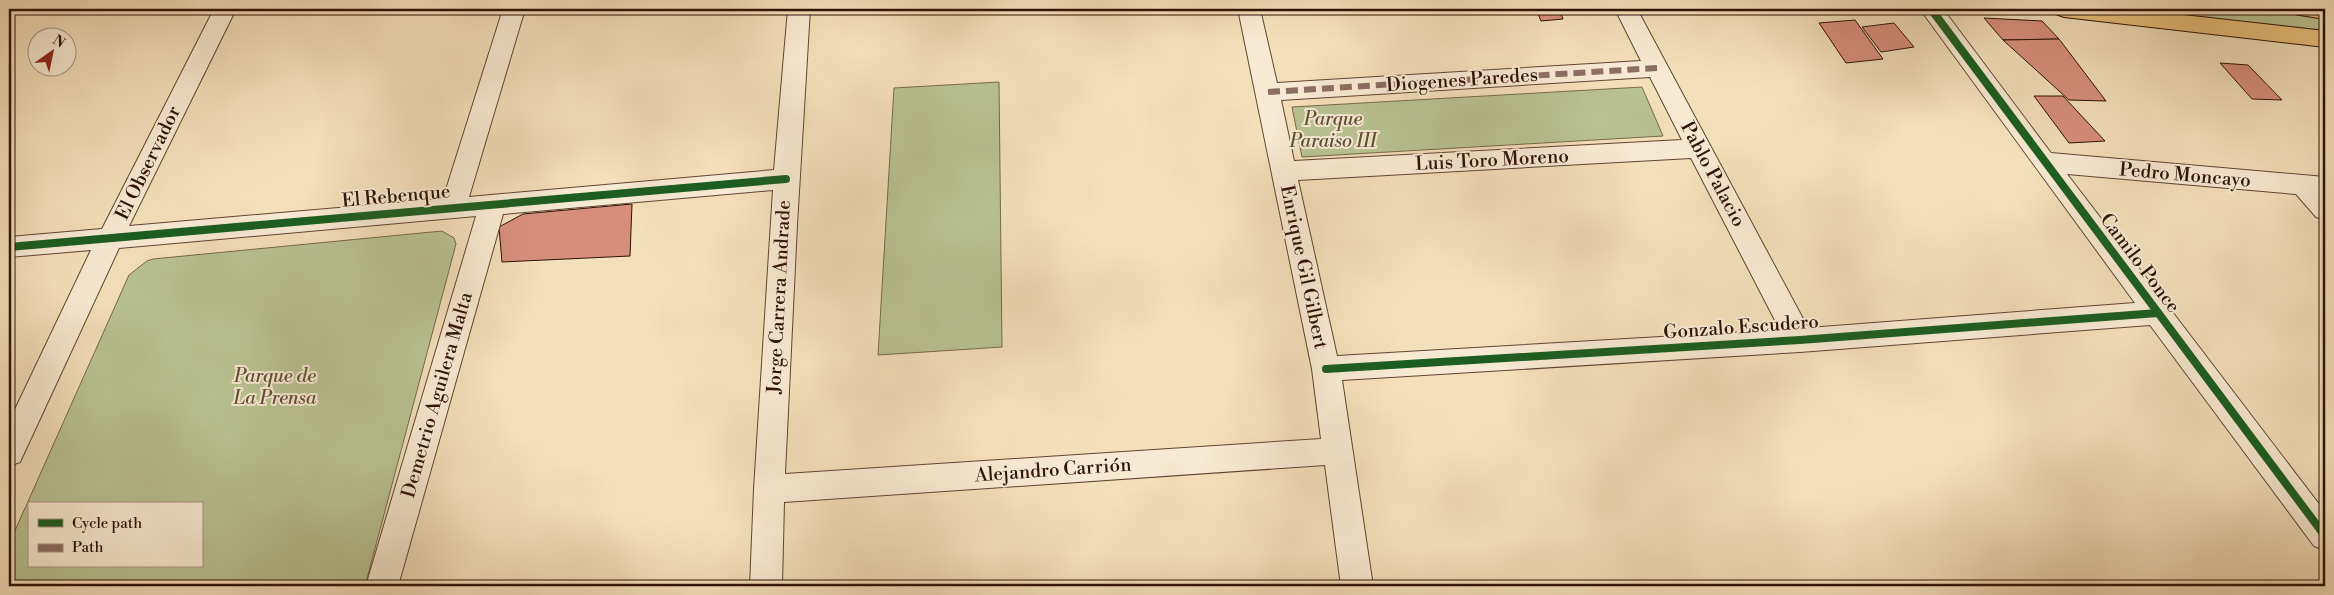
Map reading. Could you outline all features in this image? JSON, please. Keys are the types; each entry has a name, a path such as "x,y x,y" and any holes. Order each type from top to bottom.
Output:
{"main road":[{"path":"2064,9 2159,14 2325,39"},
{"path":"2302,9 2325,11"}],"street":[{"name":"El Observador","path":"9,453 110,238 225,9"},
{"path":"453,208 514,9"},
{"name":"Jorge Carrera Andrade","path":"766,586 769,489 786,179 799,9"},
{"name":"Enrique Gil Gilbert","path":"1249,9 1326,369 1357,586"},
{"name":"Pablo Palacio","path":"1626,9 1800,340"},
{"name":"Camilo Ponce","path":"1932,9 2044,162 2325,536"},
{"name":"Diogenes Paredes","path":"1268,92 1657,68"},
{"name":"Luis Toro Moreno","path":"1284,171 1699,148"},
{"name":"Pedro Moncayo","path":"2044,162 2314,186"},
{"name":"El Rebenque","path":"9,247 786,179"},
{"path":"2314,186 2325,210"},
{"name":"Demetrio Aguilera Malta","path":"382,586 492,205"},
{"name":"Gonzalo Escudero","path":"1326,369 1800,340 2158,313"},
{"name":"Alejandro Carrión","path":"769,489 1338,451"}],"green space":[{"path":"2159,9 2269,9 2325,15 2325,36 2164,17"},
{"path":"999,82 1002,347 878,355 894,88"},
{"name":"Parque Paraiso III","path":"1642,87 1663,136 1302,157 1292,107"},
{"name":"Parque de La Prensa","path":"442,231 454,238 456,244 365,586 9,586 9,544 129,275 147,261"}],"building":[{"path":"1536,9 1559,9 1563,19 1541,21"},
{"path":"1984,18 2042,21 2059,39 2003,40"},
{"path":"1855,20 1883,59 1846,63 1819,23"},
{"path":"1894,23 1914,47 1881,52 1862,27"},
{"path":"2059,39 2106,101 2069,100 2003,40"},
{"path":"2220,63 2248,65 2282,100 2252,99"},
{"path":"2034,96 2063,96 2105,141 2069,143"},
{"path":"632,204 630,256 502,262 499,227 523,214"}],"marked path":[{"path":"1268,92 1657,68"}],"cycle path":[{"path":"1931,9 2325,536"},
{"path":"9,247 786,179"},
{"path":"1326,369 1800,340 2158,313"}]}
